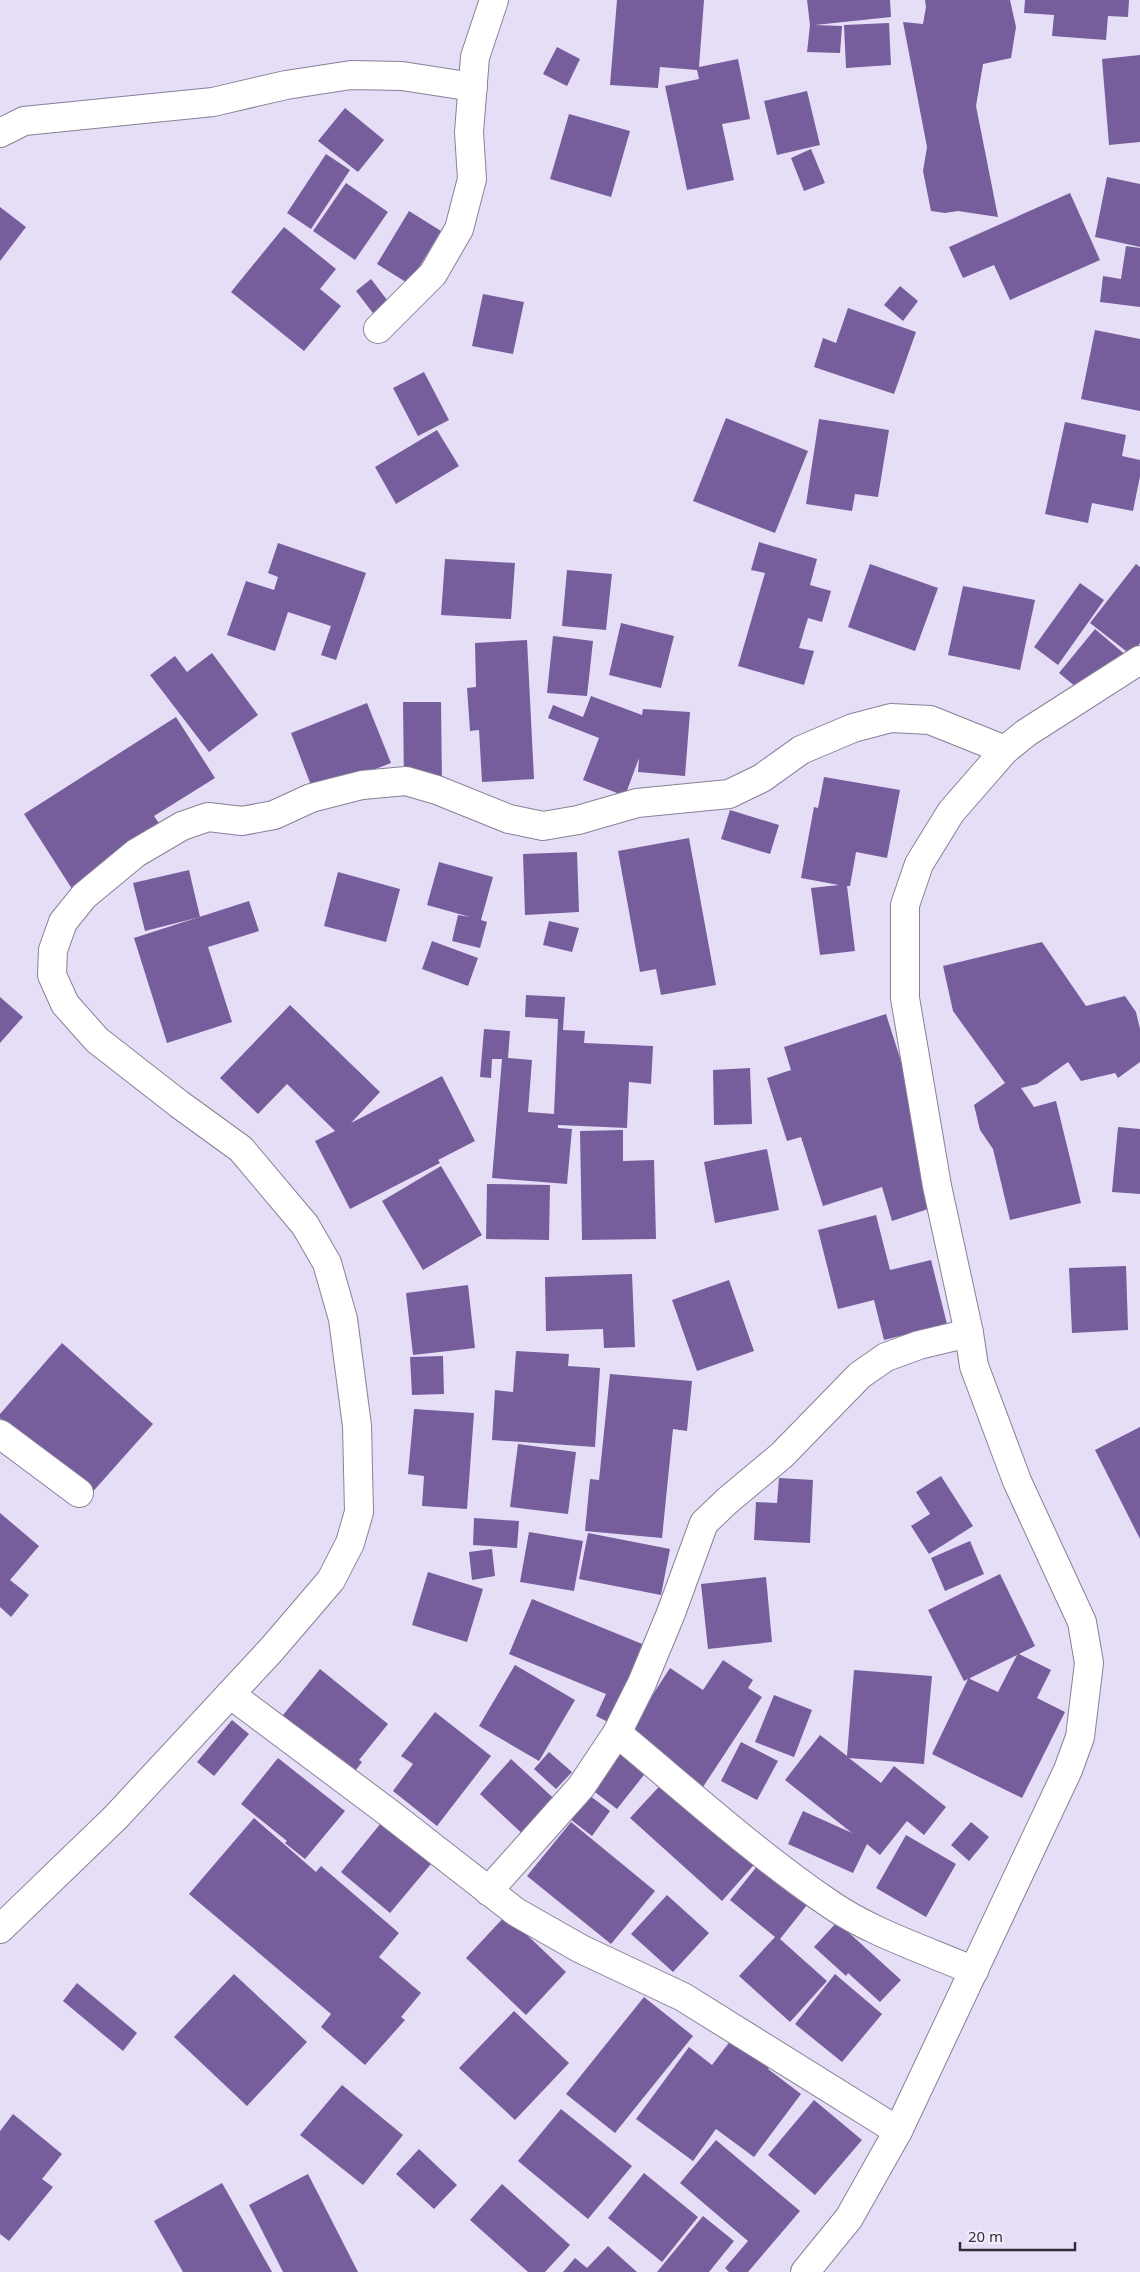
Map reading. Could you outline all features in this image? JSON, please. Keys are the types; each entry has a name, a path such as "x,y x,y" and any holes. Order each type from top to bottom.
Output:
{"street":[{"path":"378,329 433,274 459,229 472,179 469,132 475,57 494,0"},
{"path":"0,133 24,121 213,102 286,85 351,75 402,76 473,87"},
{"path":"805,2272 849,2218 898,2131 1068,1770 1080,1737 1089,1663 1082,1622 1017,1482 974,1366 970,1333 937,1186 905,998 905,906 920,864 951,812 1005,750 1026,734 1140,660"},
{"path":"0,1929 116,1817 230,1694 331,1580 350,1543 359,1512 357,1426 343,1320 327,1263 305,1225 241,1149 179,1104 97,1040 66,1004 52,975 53,950 62,922 84,896 136,853 182,826 208,817 242,821 274,816 311,798 362,785 406,781 437,790 509,819 544,826 578,820 637,803 730,794 762,778 800,750 853,728 891,718 930,720 1005,750"},
{"path":"488,1891 581,1787 617,1733 642,1683 671,1613 704,1524 727,1501 782,1455 860,1375 886,1358 919,1346 970,1333"},
{"path":"0,1434 79,1493"},
{"path":"230,1694 389,1813 516,1912 581,1948 683,1997 898,2131"},
{"path":"617,1733 749,1842 831,1905 882,1931 974,1971"}],"building":[{"path":"617,0 704,0 699,67 738,59 750,119 722,124 734,180 687,190 665,86 699,79 697,70 660,67 658,88 610,85"},
{"path":"807,0 890,0 891,17 815,25 842,26 840,53 807,52 810,25"},
{"path":"925,0 1010,0 1016,27 1011,58 983,64 976,106 998,217 958,211 945,213 931,211 923,171 927,147 903,22 923,24 926,7"},
{"path":"1025,0 1129,0 1128,17 1108,16 1106,40 1052,36 1054,15 1024,13"},
{"path":"889,23 891,65 846,68 844,25"},
{"path":"557,47 580,59 567,86 543,74"},
{"path":"1140,55 1140,142 1109,145 1102,59"},
{"path":"807,91 820,145 777,155 764,101"},
{"path":"345,108 384,140 358,172 318,141"},
{"path":"569,114 630,131 611,197 550,179"},
{"path":"811,149 825,183 804,191 791,158"},
{"path":"326,154 350,170 311,229 287,213"},
{"path":"1107,177 1140,184 1140,247 1095,237"},
{"path":"346,183 388,212 355,260 313,231"},
{"path":"1070,193 1100,260 1010,300 994,265 963,278 949,247"},
{"path":"0,207 26,227 0,261"},
{"path":"409,211 441,231 409,284 377,264"},
{"path":"284,227 336,269 320,289 341,306 304,351 231,292"},
{"path":"1126,246 1140,248 1140,307 1100,302 1103,276 1121,279"},
{"path":"371,279 394,309 379,321 356,291"},
{"path":"900,286 918,301 903,321 884,305"},
{"path":"483,294 524,302 513,354 472,346"},
{"path":"848,308 916,332 894,394 814,367 823,338 836,343"},
{"path":"1095,330 1140,339 1140,411 1081,399"},
{"path":"424,372 449,420 418,436 393,388"},
{"path":"726,418 808,451 775,533 693,501"},
{"path":"819,419 889,430 878,497 855,494 852,511 806,504"},
{"path":"1065,422 1126,435 1122,456 1140,460 1140,476 1133,511 1092,503 1088,523 1045,514"},
{"path":"437,430 459,466 396,504 375,467"},
{"path":"759,542 817,559 810,585 831,591 822,622 808,618 799,648 814,651 804,685 738,666 765,573 751,570"},
{"path":"278,543 366,573 336,660 321,655 331,626 288,612 275,651 227,635 246,581 274,590 278,577 268,573"},
{"path":"445,559 515,563 511,619 441,615"},
{"path":"870,564 938,588 915,651 848,627"},
{"path":"1136,564 1140,567 1140,643 1131,655 1090,623"},
{"path":"567,570 612,574 606,630 562,626"},
{"path":"1080,583 1104,600 1058,665 1034,647"},
{"path":"963,586 1035,600 1020,670 948,655"},
{"path":"621,623 674,636 661,688 609,675"},
{"path":"1095,629 1128,657 1093,701 1059,673"},
{"path":"553,636 593,641 587,696 547,693"},
{"path":"527,640 534,779 482,782 479,730 470,731 467,688 476,687 475,643"},
{"path":"212,653 258,715 209,752 150,675 175,656 187,672"},
{"path":"591,696 642,715 643,709 690,712 685,776 638,772 639,758 625,796 583,780 599,738 548,718 553,705 583,717"},
{"path":"403,702 441,702 442,783 404,784"},
{"path":"367,703 391,763 314,793 291,733"},
{"path":"176,717 215,778 154,816 166,833 74,892 24,814"},
{"path":"824,777 900,790 887,858 856,852 850,886 847,886 855,951 820,955 811,888 839,885 801,878 814,807 818,808"},
{"path":"730,810 779,825 770,854 721,839"},
{"path":"689,838 716,985 661,995 656,969 640,972 618,851"},
{"path":"577,852 579,912 525,915 523,854"},
{"path":"439,862 493,877 481,920 487,922 480,948 452,941 458,915 470,917 427,905"},
{"path":"189,870 200,917 145,931 133,883"},
{"path":"338,872 400,889 386,942 324,926"},
{"path":"249,901 259,931 208,947 232,1022 167,1043 134,938"},
{"path":"549,921 579,928 572,952 543,945"},
{"path":"432,941 478,958 468,986 422,969"},
{"path":"1042,942 1086,1006 1125,996 1136,1012 1140,1029 1140,1062 1118,1078 1115,1073 1081,1081 1068,1062 1037,1084 1021,1088 1034,1107 1056,1101 1081,1203 1010,1220 993,1149 980,1130 974,1105 1005,1083 953,1011 943,966"},
{"path":"526,995 565,997 563,1030 585,1031 584,1043 653,1046 651,1084 629,1082 627,1128 558,1125 558,1128 572,1129 567,1184 492,1178 502,1059 492,1059 491,1078 480,1077 484,1029 510,1031 508,1058 532,1060 528,1112 554,1114 558,1019 525,1017"},
{"path":"0,997 23,1017 0,1043"},
{"path":"290,1005 380,1092 351,1123 442,1076 475,1141 438,1160 440,1163 350,1209 315,1141 335,1131 287,1084 258,1114 220,1078"},
{"path":"886,1014 946,1203 892,1221 882,1187 823,1206 801,1137 787,1141 767,1078 791,1070 784,1047"},
{"path":"750,1068 752,1124 714,1125 713,1070"},
{"path":"1118,1127 1140,1129 1140,1194 1112,1192"},
{"path":"623,1130 623,1161 654,1160 656,1239 582,1240 580,1131"},
{"path":"767,1149 779,1210 715,1223 704,1162"},
{"path":"441,1166 482,1235 423,1270 382,1201"},
{"path":"487,1184 550,1185 549,1240 486,1239"},
{"path":"876,1215 890,1270 931,1260 947,1324 884,1340 874,1300 838,1309 818,1230"},
{"path":"1126,1266 1128,1330 1072,1333 1069,1268"},
{"path":"632,1274 635,1347 604,1348 603,1329 546,1331 545,1277"},
{"path":"729,1280 754,1351 697,1371 672,1300"},
{"path":"468,1285 475,1348 413,1355 406,1293"},
{"path":"62,1343 153,1424 89,1496 0,1418 0,1414"},
{"path":"516,1351 569,1354 568,1366 600,1368 595,1447 492,1440 495,1390 513,1392"},
{"path":"443,1356 444,1394 412,1395 410,1357"},
{"path":"610,1374 692,1381 687,1431 673,1429 662,1538 585,1531 590,1479 599,1480"},
{"path":"414,1409 474,1413 467,1509 422,1506 424,1476 408,1474"},
{"path":"1140,1427 1140,1539 1095,1450"},
{"path":"518,1444 576,1452 568,1514 510,1507"},
{"path":"941,1476 973,1526 929,1554 911,1526 930,1514 916,1492"},
{"path":"779,1478 813,1480 810,1543 754,1540 756,1502 777,1503"},
{"path":"0,1513 39,1546 10,1580 29,1595 11,1617 0,1607"},
{"path":"474,1518 519,1521 517,1548 473,1545"},
{"path":"529,1532 583,1541 574,1591 520,1582"},
{"path":"588,1533 670,1549 661,1595 579,1579"},
{"path":"970,1541 984,1574 945,1591 931,1558"},
{"path":"492,1549 495,1576 472,1580 469,1552"},
{"path":"428,1572 483,1589 467,1642 412,1625"},
{"path":"1000,1574 1035,1646 1019,1654 1051,1670 1037,1698 1065,1712 1022,1798 932,1754 968,1679 964,1681 928,1610","holes":["1017,1655 998,1692 970,1678"]},
{"path":"766,1577 772,1642 708,1649 701,1584"},
{"path":"532,1599 652,1648 614,1725 596,1716 606,1694 509,1654"},
{"path":"723,1660 753,1680 748,1688 762,1697 703,1787 626,1736 670,1668 703,1690"},
{"path":"515,1665 575,1700 539,1761 479,1726"},
{"path":"320,1669 388,1724 359,1760 362,1762 339,1792 267,1735"},
{"path":"854,1670 932,1676 924,1764 849,1758 881,1783 894,1766 946,1807 924,1835 907,1821 880,1855 867,1844 853,1873 788,1844 803,1811 852,1833 785,1780 820,1735 847,1756"},
{"path":"774,1695 812,1710 794,1757 755,1742"},
{"path":"435,1712 491,1756 437,1826 393,1791 413,1764 401,1756"},
{"path":"232,1720 249,1734 214,1776 197,1762"},
{"path":"741,1742 778,1761 757,1800 721,1781"},
{"path":"626,1746 651,1766 617,1809 591,1789"},
{"path":"549,1752 572,1772 556,1789 534,1769"},
{"path":"278,1758 345,1811 305,1859 285,1843 287,1841 241,1804"},
{"path":"511,1759 561,1805 529,1840 480,1794"},
{"path":"667,1778 759,1859 722,1901 630,1818"},
{"path":"589,1795 610,1811 592,1836 570,1819"},
{"path":"254,1818 316,1872 321,1866 399,1933 379,1957 421,1993 401,2017 405,2020 365,2065 321,2027 331,2014 189,1894"},
{"path":"571,1822 655,1891 611,1944 527,1876"},
{"path":"971,1822 989,1837 969,1861 951,1845"},
{"path":"381,1823 431,1864 390,1913 341,1872"},
{"path":"906,1835 956,1864 926,1917 876,1888"},
{"path":"762,1860 811,1900 780,1939 827,1981 790,2022 739,1976 775,1937 730,1900"},
{"path":"667,1895 709,1933 673,1972 631,1934"},
{"path":"506,1915 566,1972 526,2015 466,1958"},
{"path":"837,1922 901,1980 880,2002 848,1973 846,1976 814,1947"},
{"path":"234,1974 307,2042 247,2106 174,2037"},
{"path":"835,1974 882,2014 842,2062 795,2024"},
{"path":"77,1983 137,2033 123,2051 63,2001"},
{"path":"644,1997 693,2036 615,2133 566,2094"},
{"path":"514,2011 569,2063 515,2120 459,2068"},
{"path":"734,2036 772,2064 768,2069 801,2094 754,2157 716,2129 693,2161 636,2119 689,2047 712,2065"},
{"path":"342,2085 403,2135 363,2185 300,2135"},
{"path":"814,2100 862,2140 815,2195 768,2155"},
{"path":"561,2109 632,2166 588,2219 518,2161"},
{"path":"13,2114 62,2154 42,2179 53,2187 9,2241 0,2234 0,2131"},
{"path":"716,2140 800,2211 748,2272 729,2272 725,2268 748,2241 680,2183"},
{"path":"419,2149 457,2185 434,2209 396,2174"},
{"path":"644,2173 698,2217 662,2262 608,2218"},
{"path":"308,2174 358,2272 283,2272 249,2205"},
{"path":"222,2183 272,2272 183,2272 154,2221"},
{"path":"502,2184 570,2245 545,2272 528,2272 470,2220"},
{"path":"703,2216 734,2241 709,2272 657,2272"},
{"path":"608,2246 637,2272 563,2272 575,2258 587,2268"}]}
